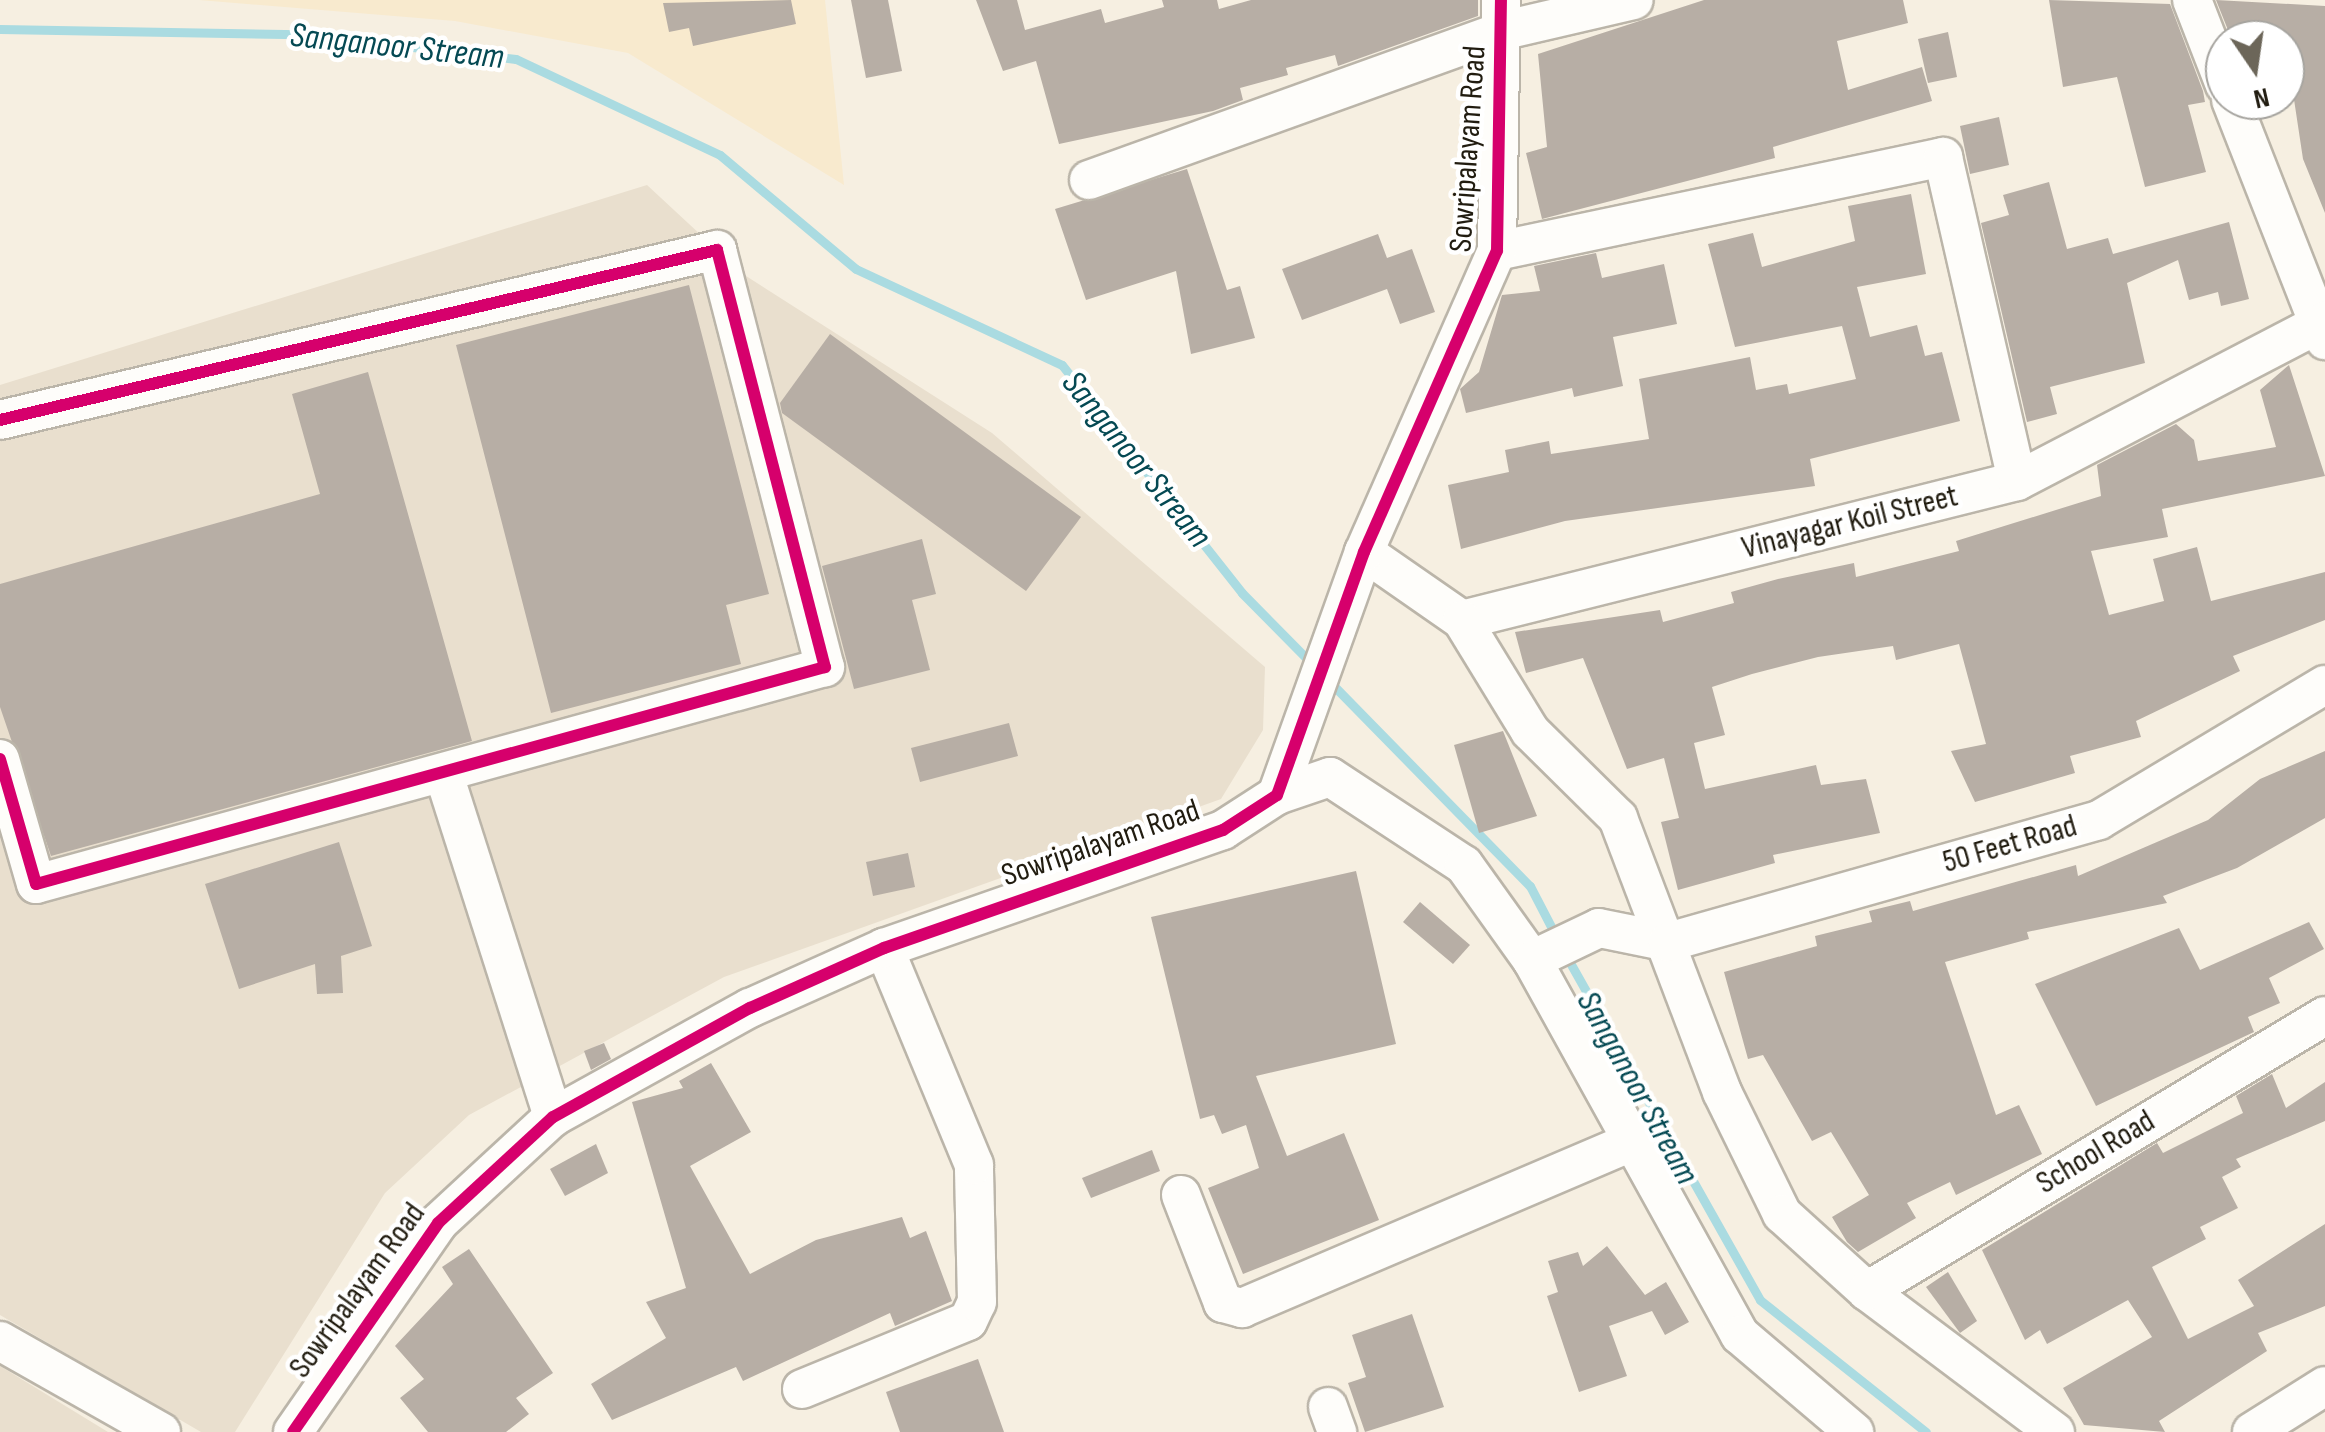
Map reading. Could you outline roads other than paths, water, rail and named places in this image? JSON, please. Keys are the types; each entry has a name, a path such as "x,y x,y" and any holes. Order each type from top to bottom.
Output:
{"street":[{"path":"1088,180 1503,15 1634,0"},
{"path":"2192,0 2205,33"},
{"name":"Sowripalayam Road","path":"294,1432 438,1222 554,1117 750,1008 884,948 1223,830 1277,796 1364,552 1497,251 1503,15"},
{"path":"2239,120 2323,329"},
{"path":"1497,251 1943,157 2017,481"},
{"path":"0,420 717,250 825,667 446,778 36,884 0,759"},
{"name":"Vinayagar Koil Street","path":"1462,620 2017,481 2323,329"},
{"path":"1364,552 1462,620 1530,730 1618,818 1722,1092 1782,1214 1867,1291 2055,1432"},
{"name":"50 Feet Road","path":"1668,942 2099,820 2325,685"},
{"path":"1277,796 1330,777 1464,865 1532,960 1740,1334 1854,1432"},
{"path":"446,778 554,1117"},
{"path":"1532,960 1598,928 1668,942"},
{"path":"802,1388 968,1321 977,1302 974,1165 884,948"},
{"name":"School Road","path":"1867,1291 2325,1016"},
{"path":"1181,1195 1223,1303 1242,1308 1633,1142"},
{"path":"0,1341 161,1432"},
{"path":"2252,1432 2325,1386"}],"waterway":[{"name":"Sanganoor Stream","path":"0,29 300,34 516,59 720,155 856,269 1062,365 1242,593 1312,664"},
{"name":"Sanganoor Stream","path":"1330,682 1530,886 1557,938"},
{"name":"Sanganoor Stream","path":"1564,952 1760,1300 1926,1432"}]}
